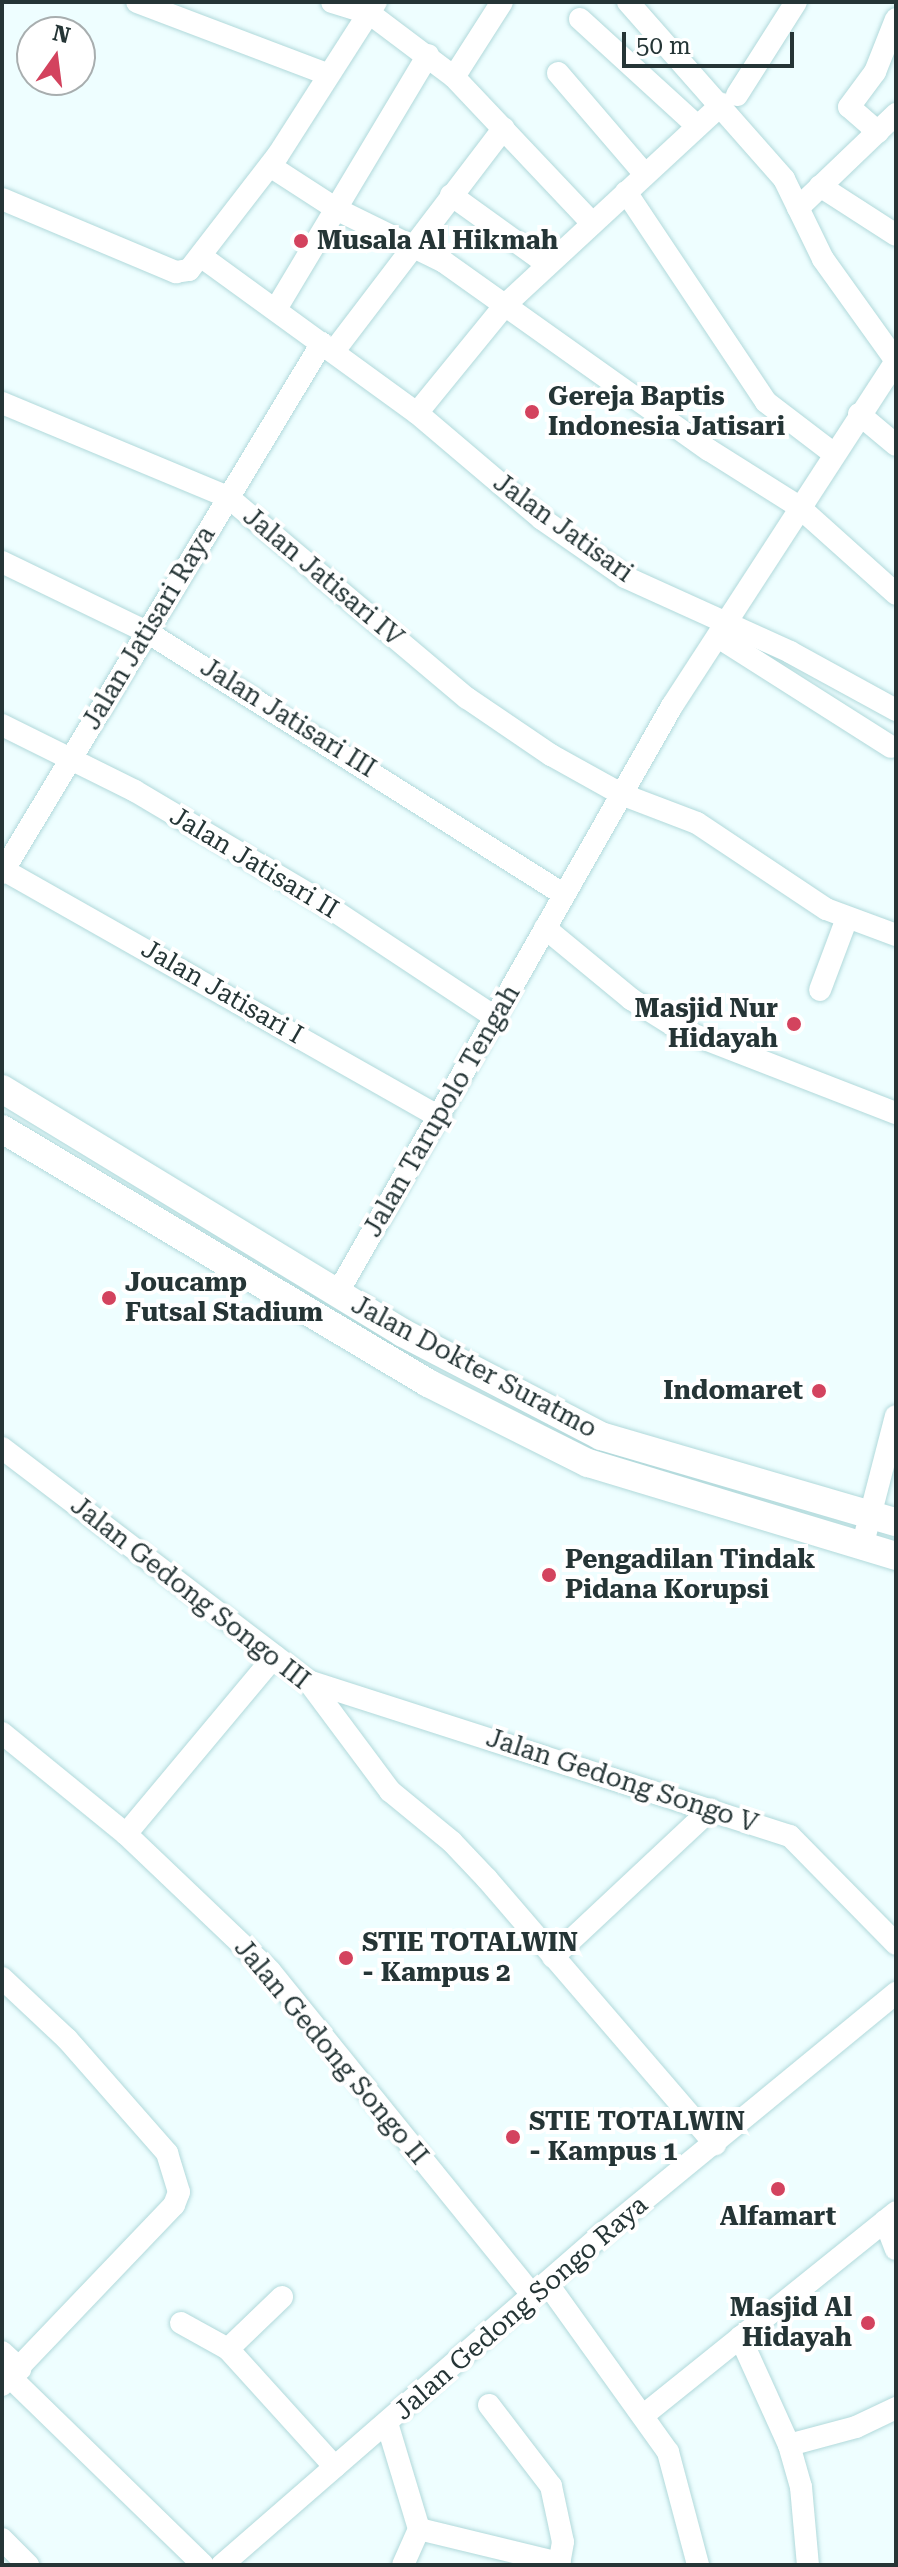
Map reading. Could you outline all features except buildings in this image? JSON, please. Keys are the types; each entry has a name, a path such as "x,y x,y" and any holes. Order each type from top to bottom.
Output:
{"street":[{"path":"137,2 327,74"},
{"path":"332,2 372,8 454,77 591,222"},
{"path":"454,77 502,2"},
{"path":"628,2 729,100 784,179 823,259 896,361 798,506 722,631"},
{"path":"417,413 505,305 626,192 643,172 729,100 796,2"},
{"path":"2,199 176,272 189,270 270,166 372,8"},
{"path":"580,19 696,125"},
{"path":"878,132 849,107 875,72 896,19"},
{"path":"276,309 428,55"},
{"path":"558,73 643,172"},
{"path":"798,208 896,114"},
{"name":"Jalan Jatisari Raya","path":"3,870 228,497 328,347 417,247 451,195 504,128"},
{"path":"270,166 338,210 417,247 505,305 709,450 798,506 896,594"},
{"path":"820,186 896,235"},
{"path":"626,192 766,402 833,453"},
{"path":"451,195 547,264"},
{"name":"Jalan Jatisari","path":"202,257 417,413 542,519 625,577 722,631"},
{"name":"Jalan Jatisari IV","path":"2,403 228,497 467,698 621,794 697,823 847,918 896,935"},
{"path":"859,414 896,445"},
{"name":"Jalan Jatisari III","path":"2,562 147,632 563,894"},
{"path":"722,631 790,652 896,710"},
{"path":"722,631 891,747"},
{"name":"Jalan Tarupolo Tengah","path":"337,1294 441,1118 621,794 722,631"},
{"name":"Jalan Jatisari II","path":"2,725 135,791 312,896 496,1018"},
{"name":"Jalan Jatisari I","path":"3,870 441,1118"},
{"path":"820,990 847,918"},
{"path":"545,928 631,999 679,1029 896,1113"},
{"name":"Jalan Dokter Suratmo","path":"2,1089 337,1294 463,1367 601,1436 883,1518"},
{"name":"Jalan Dokter Suratmo","path":"2,1129 428,1383 588,1463 896,1556"},
{"path":"862,1547 883,1518 896,1416"},
{"path":"588,1463 601,1436"},
{"name":"Jalan Gedong Songo III","path":"2,1448 308,1681 390,1791 452,1842 715,2144"},
{"path":"126,1834 275,1656"},
{"name":"Jalan Gedong Songo V","path":"308,1681 711,1809 802,1843 896,1944"},
{"name":"Jalan Gedong Songo II","path":"2,1733 126,1834 270,1971 645,2414 677,2478 698,2565"},
{"path":"553,1957 711,1809"},
{"path":"2,1978 67,2039 167,2153 179,2192 174,2205 11,2377"},
{"name":"Jalan Gedong Songo Raya","path":"222,2565 540,2289 896,1993"},
{"path":"645,2414 891,2217 896,2249"},
{"path":"228,2349 282,2297"},
{"path":"181,2323 228,2349 335,2467"},
{"path":"740,2337 789,2445 801,2487 808,2565"},
{"path":"2,2352 11,2377 203,2565"},
{"path":"419,2529 560,2564 563,2542 551,2486 489,2405"},
{"path":"789,2445 844,2431 896,2408"},
{"path":"387,2423 419,2529 403,2565"},
{"path":"2,2539 28,2565"}],"place":[{"name":"Musala Al Hikmah","path":"301,241"},
{"name":"Gereja Baptis Indonesia Jatisari","path":"532,412"},
{"name":"Masjid Nur Hidayah","path":"794,1024"},
{"name":"Joucamp Futsal Stadium","path":"109,1298"},
{"name":"Indomaret","path":"819,1391"},
{"name":"Pengadilan Tindak Pidana Korupsi","path":"549,1575"},
{"name":"STIE TOTALWIN - Kampus 2","path":"346,1958"},
{"name":"STIE TOTALWIN - Kampus 1","path":"513,2137"},
{"name":"Alfamart","path":"778,2189"},
{"name":"Masjid Al Hidayah","path":"868,2323"}]}
